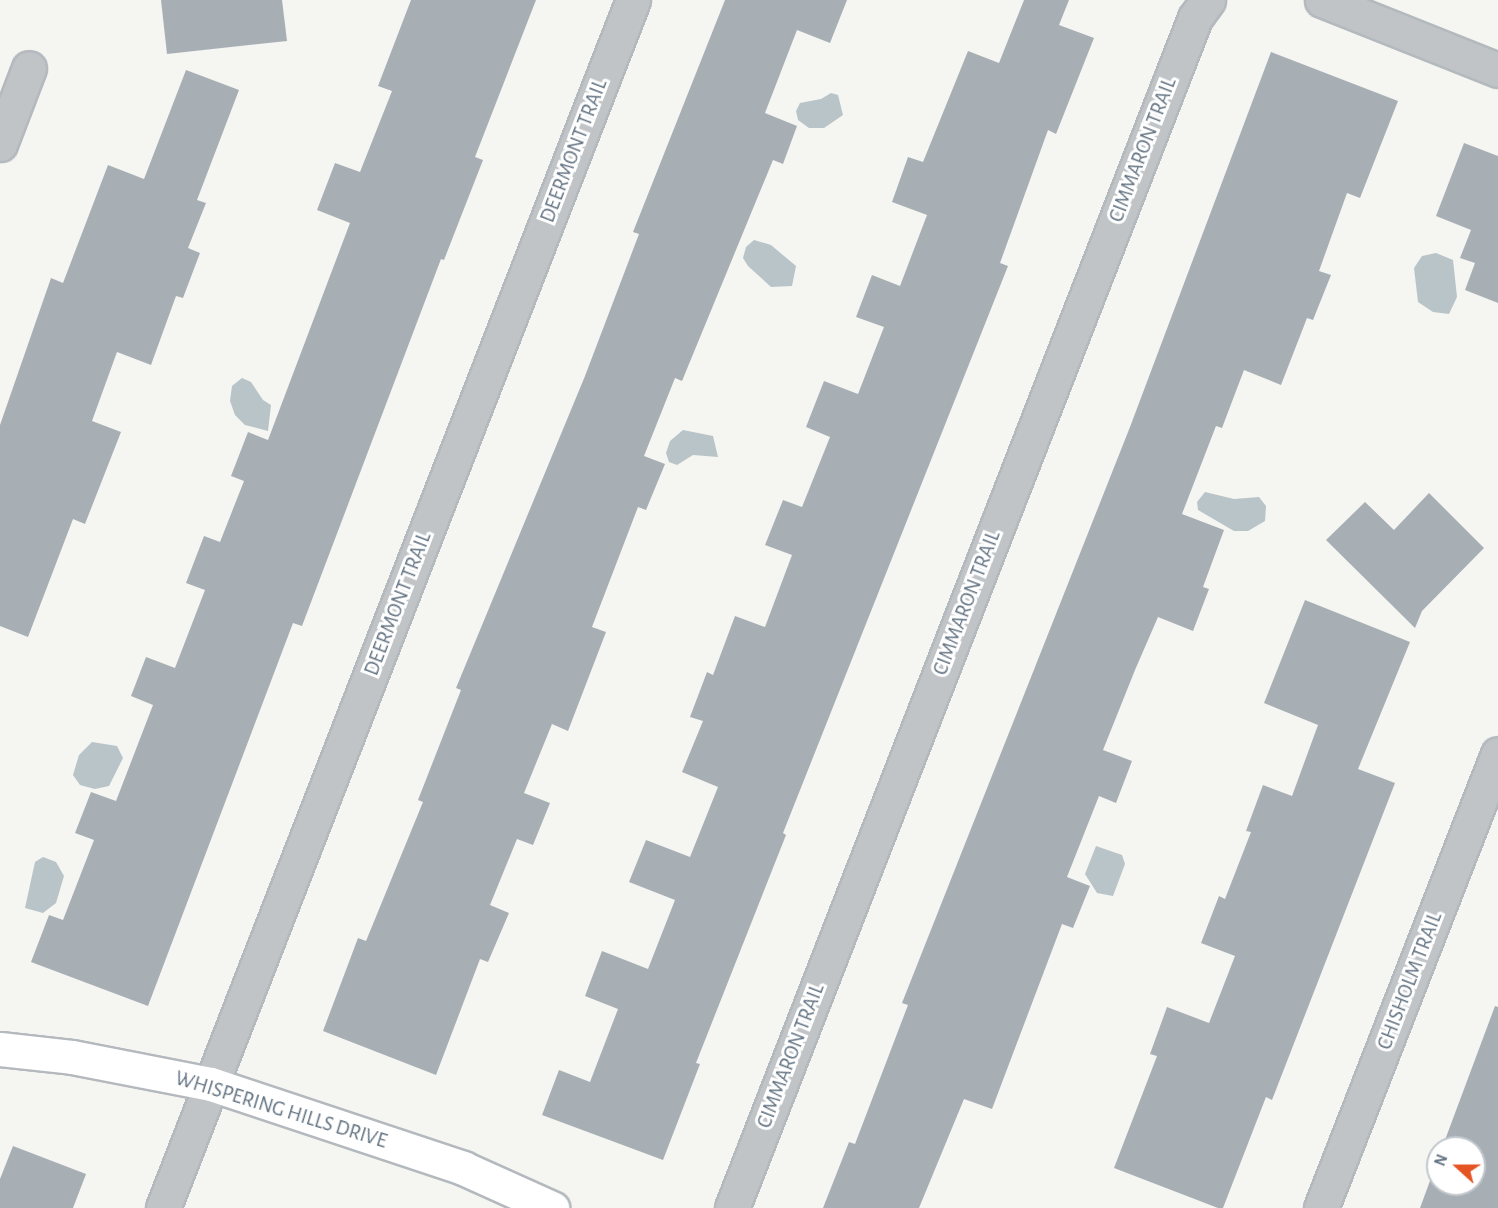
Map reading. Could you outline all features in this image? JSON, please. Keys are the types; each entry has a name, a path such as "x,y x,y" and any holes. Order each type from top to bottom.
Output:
{"street":[{"name":"DEERMONT TRAIL","path":"163,1208 633,0"},
{"name":"CIMMARON TRAIL","path":"732,1208 1195,18 1208,0"},
{"path":"1322,0 1498,70"},
{"path":"0,144 29,68"},
{"name":"CHISHOLM TRAIL","path":"1321,1208 1498,754"},
{"name":"WHISPERING HILLS DRIVE","path":"0,1049 72,1057 211,1084 463,1168 552,1208"}],"shaded area":[{"path":"831,93 838,95 843,115 824,128 809,128 798,120 796,111 800,103 821,99"},
{"path":"754,240 771,245 796,266 792,286 771,287 748,266 743,258 746,247"},
{"path":"1436,253 1453,260 1457,297 1449,314 1433,312 1418,302 1414,268 1422,256"},
{"path":"242,378 251,382 263,400 271,405 268,431 245,425 235,415 230,401 232,386"},
{"path":"683,430 713,436 718,457 693,455 677,465 669,462 666,453 670,441"},
{"path":"1205,492 1234,499 1259,497 1266,506 1265,521 1248,531 1234,531 1198,510 1197,502"},
{"path":"92,742 117,746 123,758 109,786 95,789 80,785 73,775 79,755"},
{"path":"1096,846 1122,855 1125,864 1113,896 1097,893 1085,874"},
{"path":"43,857 56,862 64,876 56,903 43,913 25,908 35,862"}],"building":[{"path":"161,0 282,0 287,41 167,54"},
{"path":"411,0 536,0 475,157 483,160 444,260 441,259 302,626 293,623 148,1006 31,962 49,915 63,920 94,840 75,833 91,792 116,801 153,705 131,696 146,657 175,668 205,590 186,583 204,536 220,542 244,481 231,476 248,432 268,440 350,223 317,210 335,163 360,172 392,91 378,86"},
{"path":"725,0 847,0 830,43 797,30 765,113 797,126 783,164 773,160 682,381 675,378 644,456 665,464 646,510 638,507 592,627 606,632 568,731 552,724 524,793 550,803 533,845 517,839 490,905 509,913 488,962 480,959 436,1075 323,1031 358,938 366,941 423,802 418,800 461,690 456,688 585,376 639,234 633,232"},
{"path":"1024,0 1069,0 1059,25 1094,38 1056,134 1048,130 1000,263 1008,266 783,833 786,835 696,1063 700,1064 663,1160 542,1115 559,1070 590,1082 618,1009 585,996 602,951 648,969 675,900 629,882 646,840 690,857 718,787 682,772 703,721 690,717 707,672 713,675 735,616 765,627 792,555 765,545 783,500 802,507 830,437 806,427 824,381 858,394 884,327 856,317 872,275 900,286 927,215 892,202 908,157 923,162 968,51 999,63"},
{"path":"1271,52 1398,101 1360,198 1347,193 1319,271 1331,275 1313,320 1307,318 1281,385 1244,370 1222,428 1216,426 1182,514 1224,530 1203,587 1209,589 1193,631 1158,617 1135,670 1103,750 1132,761 1116,803 1099,796 1067,877 1090,886 1073,928 1062,924 992,1109 964,1099 919,1208 823,1208 849,1142 855,1144 908,1005 902,1003 1130,427"},
{"path":"186,70 239,90 197,200 206,203 188,248 200,253 183,298 176,296 151,365 117,352 92,421 121,432 85,524 73,519 28,637 0,626 0,425 51,278 63,283 108,165 144,179"},
{"path":"1464,143 1498,156 1498,303 1465,290 1475,263 1460,258 1471,230 1436,216"},
{"path":"1429,493 1484,548 1422,611 1415,628 1326,540 1365,502 1394,530"},
{"path":"1305,600 1410,642 1358,769 1395,783 1272,1100 1266,1097 1223,1208 1218,1208 1114,1168 1157,1056 1150,1054 1167,1007 1209,1023 1235,956 1201,943 1219,896 1225,899 1251,832 1246,831 1263,785 1292,796 1318,725 1264,703"},
{"path":"1495,1006 1498,1007 1498,1208 1420,1208 1426,1192 1426,1196 1486,1196 1486,1136 1446,1136"},
{"path":"13,1146 86,1174 73,1208 0,1208 0,1179"}]}
